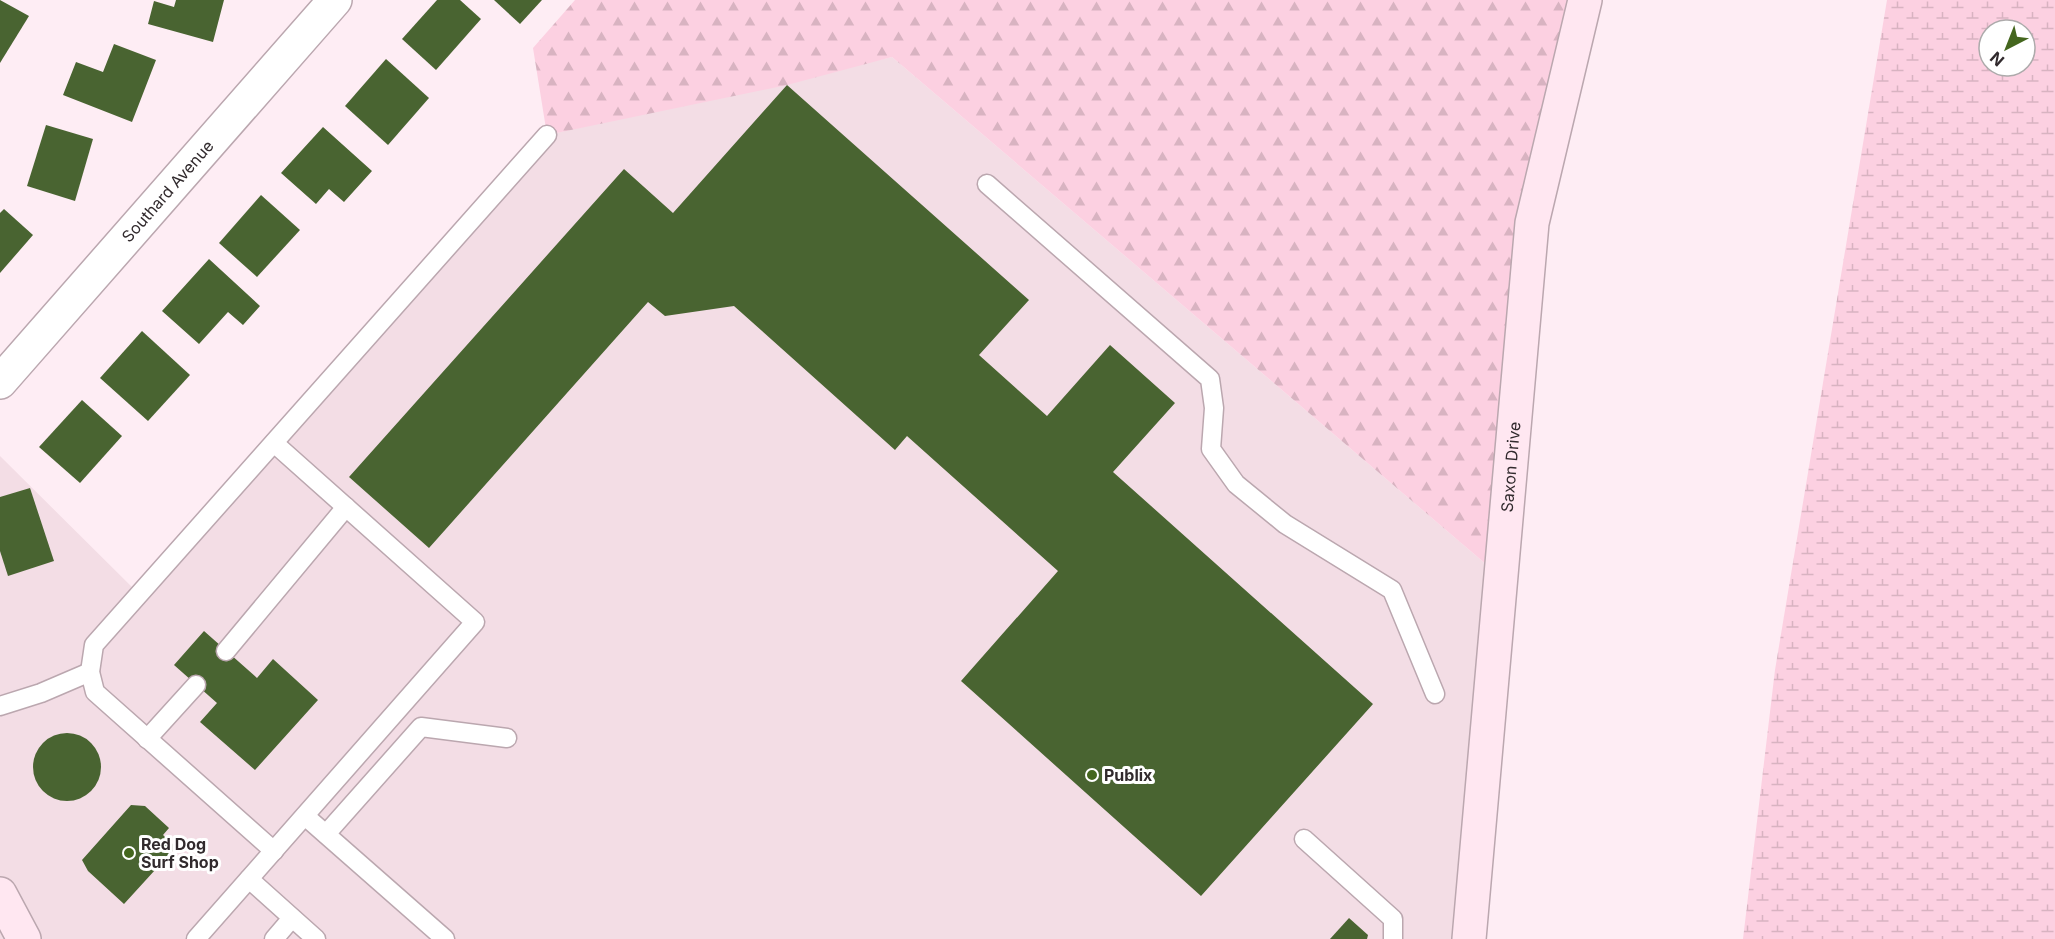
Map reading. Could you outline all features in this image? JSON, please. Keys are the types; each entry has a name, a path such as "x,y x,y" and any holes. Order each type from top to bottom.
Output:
{"street":[{"name":"Southard Avenue","path":"0,382 335,0"},
{"name":"Saxon Drive","path":"1469,939 1532,223 1585,0"},
{"path":"0,895 24,939"}],"lane":[{"path":"274,851 95,692 90,672 94,645 547,135"},
{"path":"987,184 1210,379 1214,408 1211,448 1236,484 1286,524 1392,590 1435,694"},
{"path":"196,939 475,622 274,443"},
{"path":"226,651 346,507"},
{"path":"0,706 41,693 90,672"},
{"path":"147,739 196,685"},
{"path":"326,834 421,727 507,738"},
{"path":"305,816 445,939"},
{"path":"1304,839 1393,919 1393,939"},
{"path":"249,879 316,939"},
{"path":"274,939 292,918"}],"shaded area":[{"path":"892,57 1501,577 1469,939 0,939 0,456 139,594 547,135"}],"green space":[{"path":"575,0 1585,0 1532,223 1501,577 892,57 787,85 547,135 533,48"},
{"path":"1887,0 2055,0 2055,939 1743,939 1775,670"}],"building":[{"path":"0,0 29,16 0,63"},
{"path":"176,0 224,0 213,42 148,24 154,1 174,7"},
{"path":"437,0 460,0 481,19 436,70 402,39"},
{"path":"494,0 542,0 520,24"},
{"path":"114,44 156,60 132,122 63,95 76,62 103,72"},
{"path":"386,59 429,98 388,145 345,106"},
{"path":"787,85 1029,300 979,355 1047,416 1110,345 1175,403 1113,472 1373,704 1201,896 961,681 1058,571 907,436 895,450 734,306 665,316 648,302 429,548 349,477 624,169 673,213"},
{"path":"46,125 93,139 75,201 27,186"},
{"path":"323,127 372,171 344,202 329,189 316,204 281,173"},
{"path":"261,195 300,230 257,277 219,243"},
{"path":"4,209 33,235 0,273 0,213"},
{"path":"209,259 260,306 243,325 228,312 199,344 162,311"},
{"path":"142,331 190,375 148,421 100,378"},
{"path":"82,400 122,436 80,483 39,447"},
{"path":"30,488 54,561 8,576 0,551 0,497"},
{"path":"204,631 257,678 273,659 318,700 255,770 200,722 217,703 174,665"},
{"path":"60,733 74,733 86,738 96,748 101,767 96,786 86,796 74,801 60,801 48,796 38,786 33,774 33,760 38,748 48,738"},
{"name":"Red Dog Surf Shop","path":"131,805 145,806 169,828 163,835 176,847 124,904 88,871 82,860"},
{"path":"1349,918 1368,935 1367,939 1330,939"}],"place":[{"name":"Publix","path":"1092,775"},
{"name":"Red Dog Surf Shop","path":"129,853"}]}
